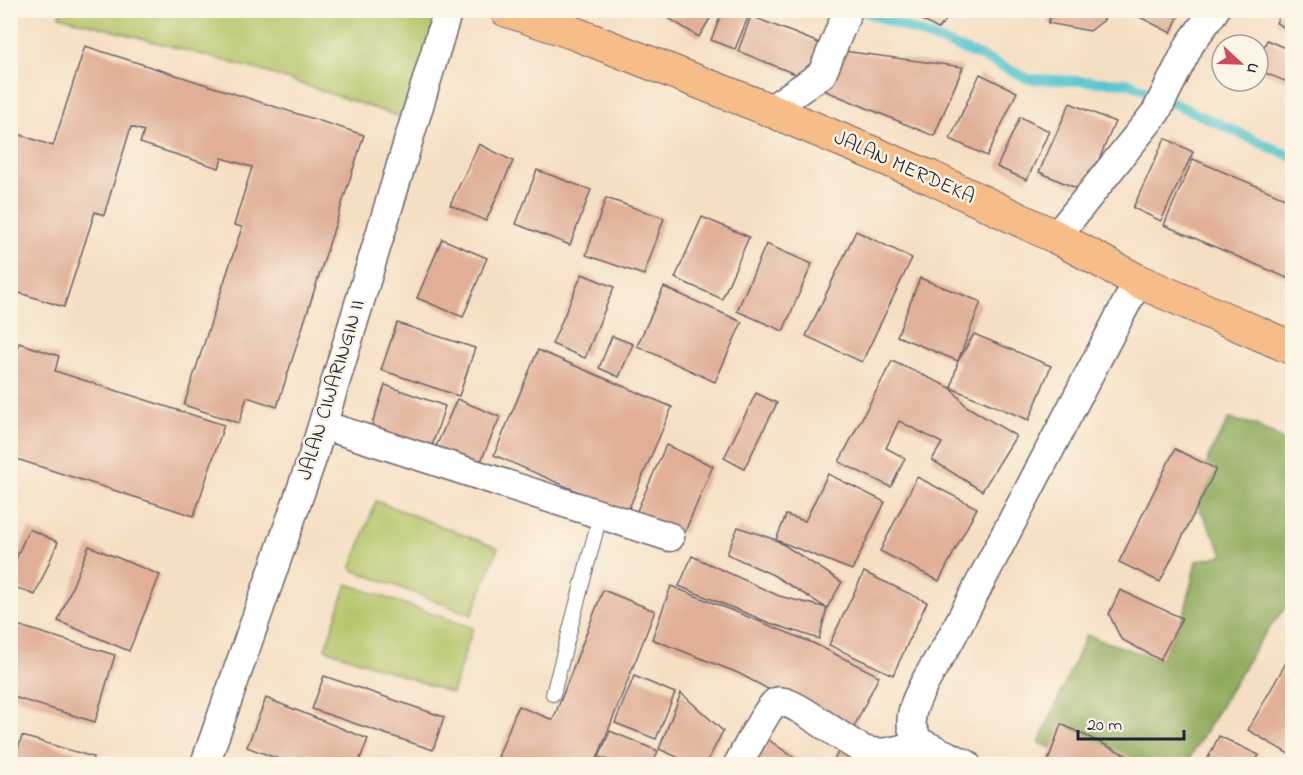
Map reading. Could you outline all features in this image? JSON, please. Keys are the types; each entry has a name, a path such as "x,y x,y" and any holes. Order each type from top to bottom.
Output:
{"main road":[{"name":"JALAN MERDEKA","path":"506,10 571,32 770,110 932,178 1056,237 1138,281 1293,348"}],"street":[{"name":"JALAN CIWARINGIN II","path":"205,765 323,425 447,10"},
{"path":"1056,237 1156,112 1190,44 1215,10"},
{"path":"770,110 822,74 847,13"},
{"path":"926,754 912,728 911,719 923,687 949,642 1138,281"},
{"path":"323,425 670,537"},
{"path":"738,765 775,702 782,700 795,705 856,747 869,752 926,754 966,765"}],"lane":[{"path":"553,694 600,516"}],"green space":[{"path":"61,10 448,11 413,121 262,71 59,16"},
{"path":"1229,419 1254,424 1292,445 1292,599 1261,639 1186,764 1098,764 1039,743 1086,635 1160,660 1185,612 1196,561 1224,555 1198,506 1209,455"},
{"path":"376,501 498,548 472,615 351,569"},
{"path":"347,584 473,628 452,693 325,649"}],"building":[{"path":"668,10 715,10 699,37 665,16"},
{"path":"723,10 737,10 749,15 735,49 711,40"},
{"path":"904,10 955,10 938,29"},
{"path":"1054,10 1110,10 1103,21 1090,31 1048,23"},
{"path":"1126,10 1181,10 1171,33"},
{"path":"1282,10 1292,10 1292,31 1276,23"},
{"path":"751,16 824,45 810,80 738,51"},
{"path":"1270,41 1292,51 1292,84 1270,75"},
{"path":"85,46 364,135 277,407 247,397 239,423 184,405 242,227 234,225 252,167 222,158 219,168 140,143 144,131 131,127 104,215 95,212 64,307 10,290 10,158 18,134 53,146"},
{"path":"843,51 963,67 934,136 826,91"},
{"path":"980,74 1017,92 987,156 950,139"},
{"path":"1070,103 1115,122 1085,192 1039,172"},
{"path":"1020,117 1049,131 1027,180 997,167"},
{"path":"1165,138 1193,152 1161,221 1133,208"},
{"path":"479,144 513,161 486,221 450,205"},
{"path":"1193,159 1292,201 1292,280 1164,225"},
{"path":"537,170 591,190 570,245 516,224"},
{"path":"606,198 664,218 644,275 586,255"},
{"path":"702,217 749,237 722,299 675,278"},
{"path":"856,231 912,258 862,362 806,336"},
{"path":"442,239 487,258 463,317 417,298"},
{"path":"766,244 812,264 783,331 737,311"},
{"path":"582,274 614,287 585,358 552,344"},
{"path":"920,278 981,302 958,361 897,336"},
{"path":"664,287 742,322 715,382 637,346"},
{"path":"397,323 475,348 459,396 381,370"},
{"path":"974,334 1051,366 1029,420 951,388 958,361"},
{"path":"612,336 633,344 619,377 599,368"},
{"path":"19,343 59,356 55,371 224,425 194,516 10,457 10,355 15,356"},
{"path":"538,350 672,407 627,513 494,455"},
{"path":"892,361 951,388 966,406 1016,436 982,491 932,460 942,443 899,421 886,448 905,458 891,487 839,462"},
{"path":"385,385 445,406 430,452 370,431"},
{"path":"756,393 777,403 744,469 724,458"},
{"path":"457,399 500,417 477,470 434,451"},
{"path":"666,445 713,466 684,534 636,513"},
{"path":"1175,449 1216,469 1160,582 1119,562"},
{"path":"828,474 885,502 852,570 776,540 786,515 805,521"},
{"path":"917,477 977,508 939,581 880,551"},
{"path":"738,527 776,540 842,582 827,608 773,575 727,554"},
{"path":"29,529 58,542 35,595 10,585 10,572"},
{"path":"89,546 160,575 129,651 58,621"},
{"path":"692,556 779,596 827,608 819,639 770,623 679,586"},
{"path":"864,572 927,602 893,675 829,645"},
{"path":"671,586 813,643 879,676 851,733 738,673 652,639"},
{"path":"603,590 655,611 595,764 516,764 498,757 518,706 553,720"},
{"path":"1120,590 1182,618 1160,660 1121,639 1109,614"},
{"path":"10,623 115,655 95,722 10,696"},
{"path":"1292,652 1292,756 1248,730"},
{"path":"324,676 444,717 433,750 312,709"},
{"path":"634,676 675,693 656,739 615,723"},
{"path":"681,693 723,731 706,764 693,764 659,749"},
{"path":"266,698 368,739 358,764 291,764 247,747"},
{"path":"1061,724 1145,764 1047,764"},
{"path":"610,731 658,751 653,764 619,764 599,757"},
{"path":"22,736 93,757 91,764 13,764"},
{"path":"1219,736 1259,755 1254,764 1205,764"},
{"path":"766,738 803,764 748,764"},
{"path":"841,746 877,764 832,764"}],"waterway":[{"path":"861,10 980,56 1029,79 1129,83 1292,157"}]}
